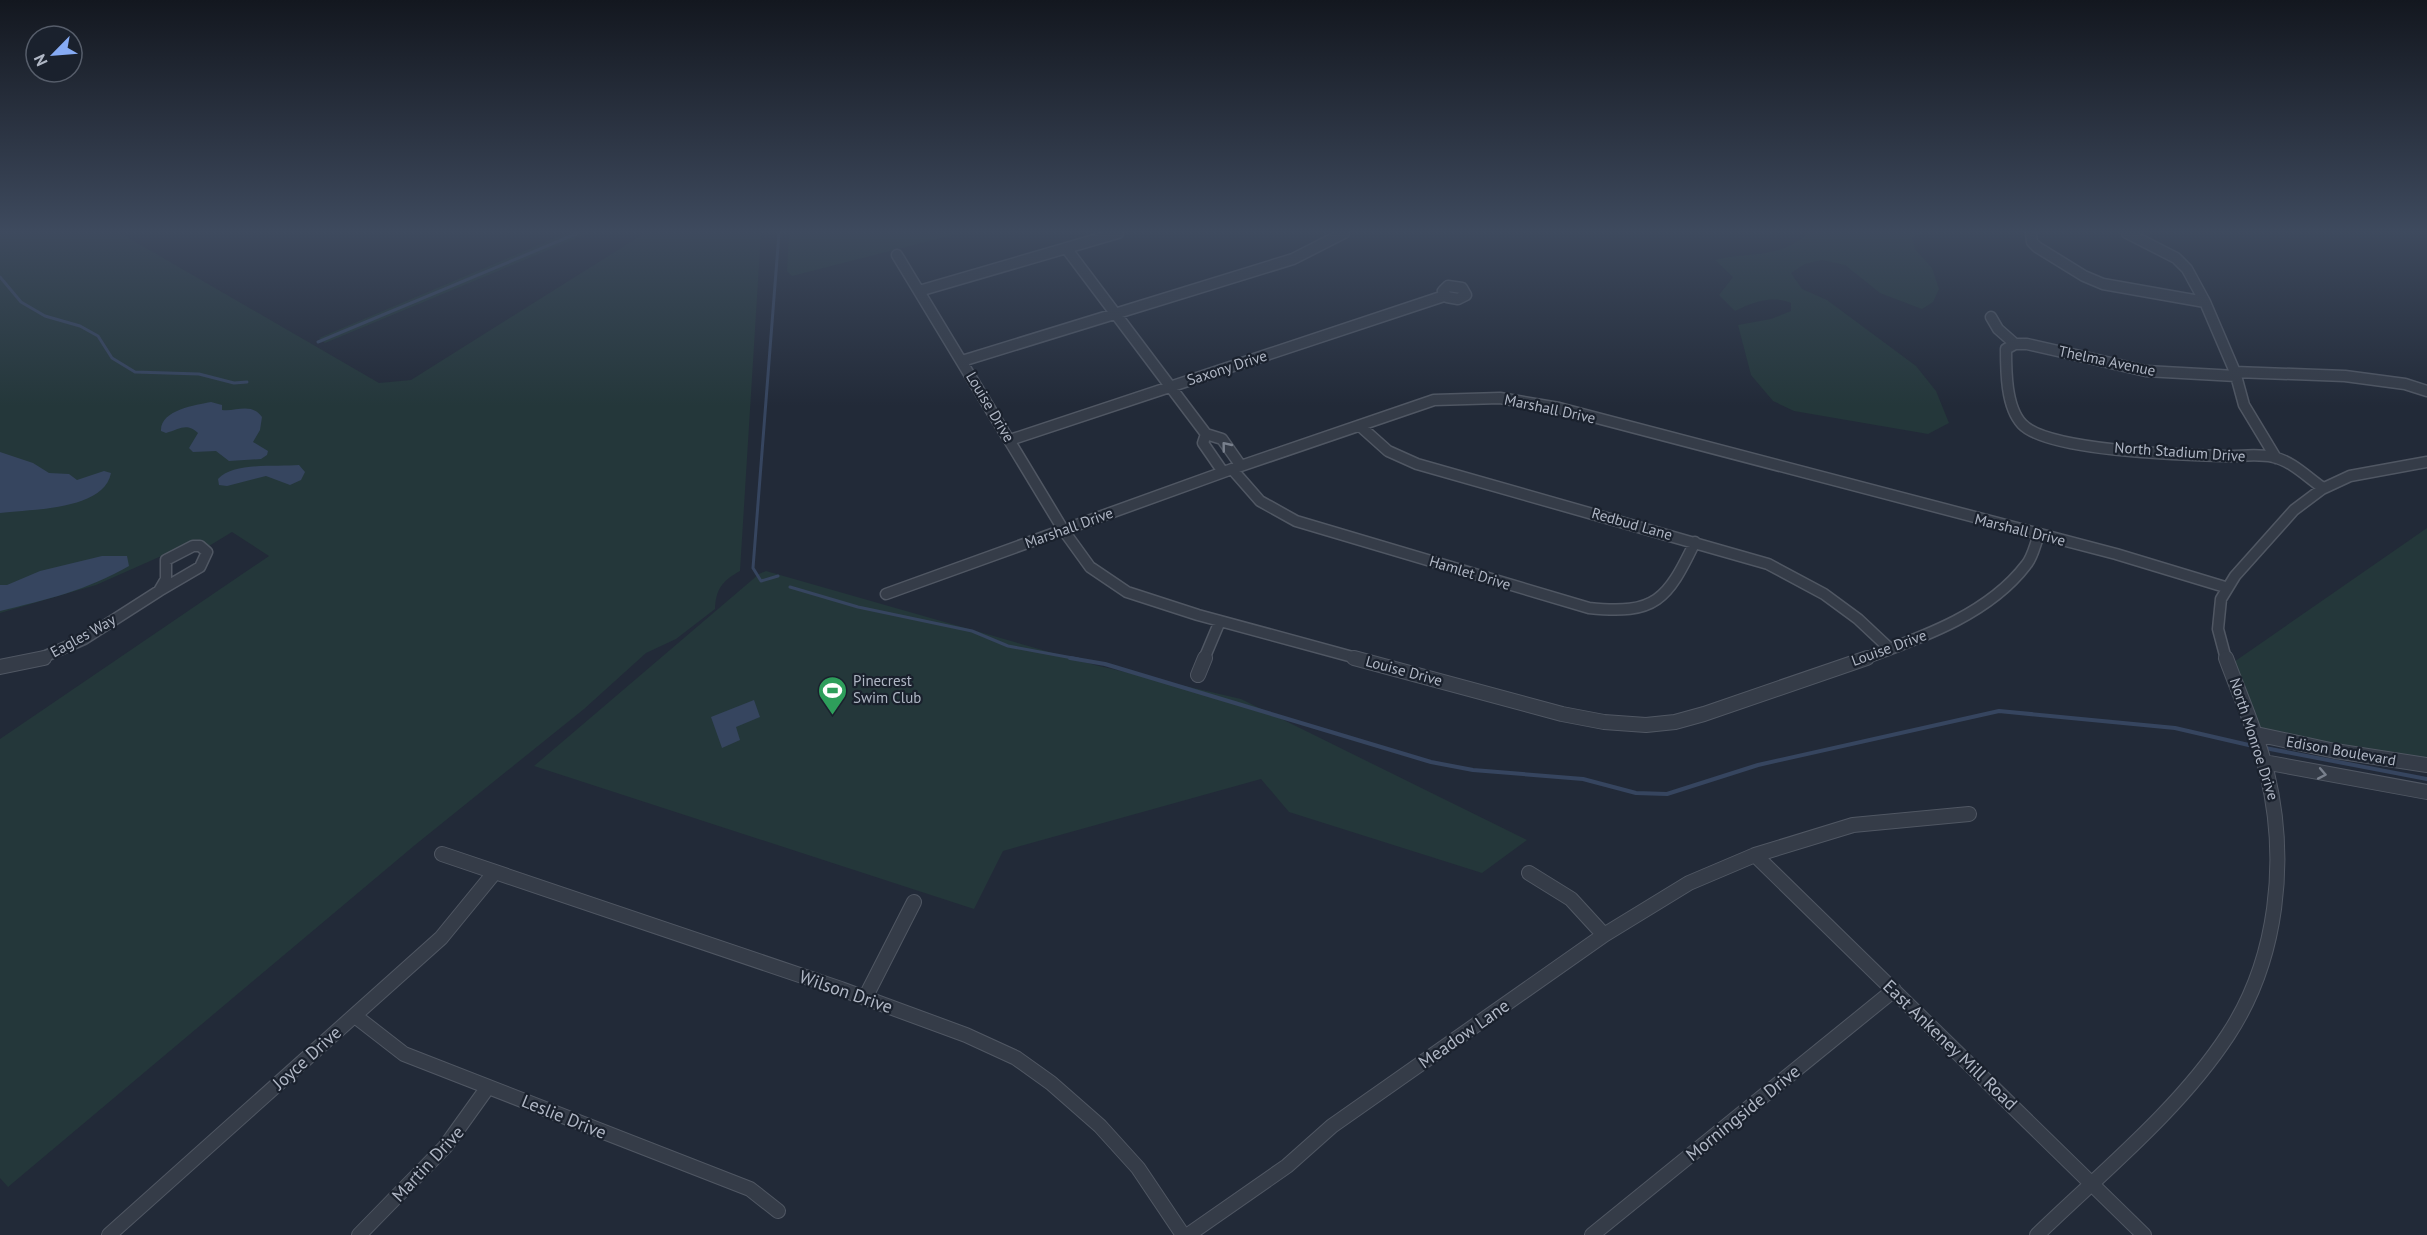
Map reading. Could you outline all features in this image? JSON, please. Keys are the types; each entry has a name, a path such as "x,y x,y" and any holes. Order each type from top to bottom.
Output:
{"street":[{"name":"Louise Drive","path":"919,291 1064,531 1090,567 1128,592 1220,621 1594,722 1637,725 1688,718 1890,649 1952,623 1991,598 2024,568 2035,551 2039,535"},
{"name":"Hamlet Drive","path":"1098,291 1206,434 1222,439 1232,469"},
{"path":"962,361 1190,291"},
{"path":"2147,291 2205,302"},
{"path":"2199,291 2235,374 2250,417 2276,458 2323,488"},
{"name":"Saxony Drive","path":"1010,440 1444,296"},
{"path":"1991,317 1998,329 2015,344"},
{"name":"Thelma Avenue","path":"2015,344 2032,344 2146,371 2352,376 2412,384 2427,391"},
{"name":"North Stadium Drive","path":"2015,344 2006,349 2007,379 2022,424 2031,432 2063,441 2109,447 2196,455 2276,458"},
{"name":"Marshall Drive","path":"886,594 1232,469 1434,400 1492,398 1537,403 2116,554 2225,587"},
{"name":"Redbud Lane","path":"1360,426 1388,451 1417,464 1761,561 1803,580 1847,608 1890,649"},
{"name":"Hamlet Drive","path":"1206,434 1203,444 1232,469 1260,501 1296,521 1589,608 1631,610 1661,598 1675,584 1695,542"},
{"name":"North Monroe Drive","path":"2037,1235 2182,1095 2213,1060 2233,1030 2256,981 2269,933 2278,870 2275,802 2257,737 2221,640 2217,616 2225,587 2295,508 2323,488 2371,470 2427,462"},
{"name":"Eagles Way","path":"0,667 30,662 68,648 159,591"},
{"path":"1198,675 1220,621"},
{"name":"Edison Boulevard","path":"2257,737 2427,765"},
{"name":"Edison Boulevard","path":"2264,760 2379,785 2427,792"},
{"name":"Meadow Lane","path":"1188,1235 1287,1166 1332,1126 1604,936 1689,883 1755,855 1853,825 1938,819 1969,814"},
{"name":"Wilson Drive","path":"442,854 865,998 966,1035 1016,1058 1051,1083 1100,1126 1138,1168 1183,1235"},
{"name":"East Ankeney Mill Road","path":"1755,855 2144,1235"},
{"name":"Joyce Drive","path":"109,1235 441,938 495,872"},
{"path":"1529,873 1571,899 1604,936"},
{"path":"865,998 914,902"},
{"name":"Morningside Drive","path":"1592,1235 1894,990"},
{"name":"Leslie Drive","path":"355,1016 388,1044 404,1054 750,1189 761,1195 778,1211"},
{"name":"Martin Drive","path":"359,1235 450,1144 488,1087"}],"shaded area":[{"path":"0,291 220,291 379,383 411,380 553,291 757,291 740,571 721,586 715,609 676,639 646,653 584,709 415,845 8,1187 0,1178 0,739 269,556 232,532 209,546 184,546 96,585 0,613"},
{"path":"431,291 451,291 325,343 319,338"},
{"path":"1722,291 1806,291 1827,300 1916,366 1936,391 1949,423 1928,434 1794,411 1773,401 1751,375 1738,325 1771,319 1791,311 1791,303 1776,300 1763,301 1735,311 1719,295"},
{"path":"1877,291 1938,291 1933,302 1922,309"},
{"path":"2427,528 2427,760 2256,734 2231,664"},
{"name":"Pinecrest Swim Club","path":"766,571 1095,665 1241,699 1527,840 1482,873 1289,812 1261,779 1003,851 974,909 534,766 759,574"}],"water":[{"path":"211,402 222,405 222,410 248,409 258,412 262,417 260,430 253,442 268,451 267,455 261,459 229,461 216,451 193,452 189,448 198,433 190,428 166,433 161,431 162,424 172,413"},
{"path":"0,452 33,463 49,473 69,474 77,480 104,471 111,473 105,485 95,495 80,501 46,509 0,513"},
{"path":"299,465 305,472 301,480 290,485 266,476 227,486 219,485 218,479 234,470 256,466"},
{"path":"102,556 127,556 129,566 82,588 0,611 0,585 7,585 40,571"},
{"path":"754,700 760,717 736,727 740,740 722,748 711,717"}],"waterway":[{"path":"11,291 21,302 45,316 80,326 98,336 112,358 135,372 199,374 234,383 247,382"},
{"path":"318,342 441,291"},
{"path":"775,291 753,568 761,581 778,576"},
{"path":"790,587 858,607 972,631 1008,646 1078,659"},
{"path":"1070,658 1105,664 1431,762 1473,770 1583,779 1636,793 1667,794 1758,765 1999,711 2175,728 2253,746"},
{"path":"2265,748 2427,779"}],"place":[{"name":"Pinecrest Swim Club","path":"832,716"}]}
